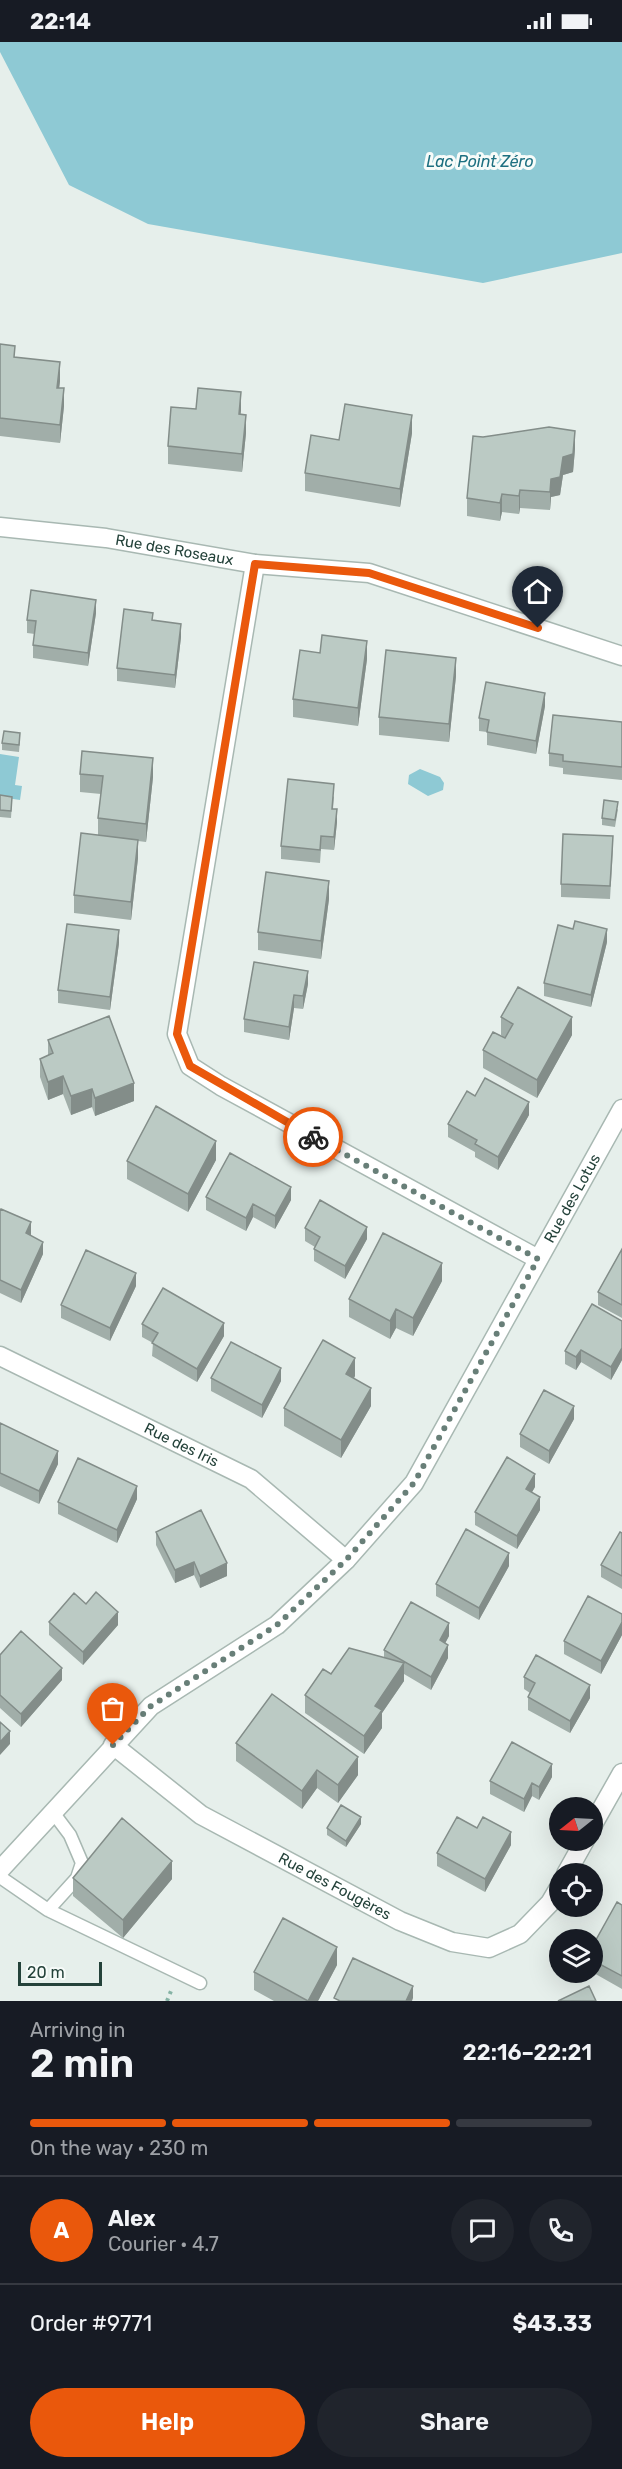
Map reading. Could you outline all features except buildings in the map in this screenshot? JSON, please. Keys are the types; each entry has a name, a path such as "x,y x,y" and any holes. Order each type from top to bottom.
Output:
{"street":[{"name":"Rue des Roseaux","path":"0,527 106,538 255,564 369,573 622,656"},
{"path":"255,564 177,1034 190,1066 231,1092 538,1259"},
{"name":"Rue des Lotus","path":"0,1870 151,1706 277,1625 346,1560 414,1483 622,1109"},
{"name":"Rue des Iris","path":"0,1356 251,1479 346,1560"},
{"name":"Rue des Fougères","path":"113,1745 201,1815 400,1921 452,1942 489,1948 520,1934 549,1904"},
{"path":"603,1807 622,1773"}],"lane":[{"path":"48,1910 77,1878 82,1863 70,1835 52,1811"},
{"path":"0,1877 48,1910 200,1983"}],"water":[{"name":"Lac Point Zéro","path":"0,42 622,42 622,253 483,283 148,224 69,185 0,52"},
{"path":"0,754 19,757 15,785 22,786 20,800 0,797"},
{"path":"420,769 440,777 444,783 443,790 428,796 408,784 409,775"}],"way so far":[{"path":"113,1745 151,1706 277,1625 346,1560 414,1483 538,1259 313,1137"}],"route":[{"path":"313,1137 221,1086 190,1066 177,1034 255,564 369,573 538,628"}]}
